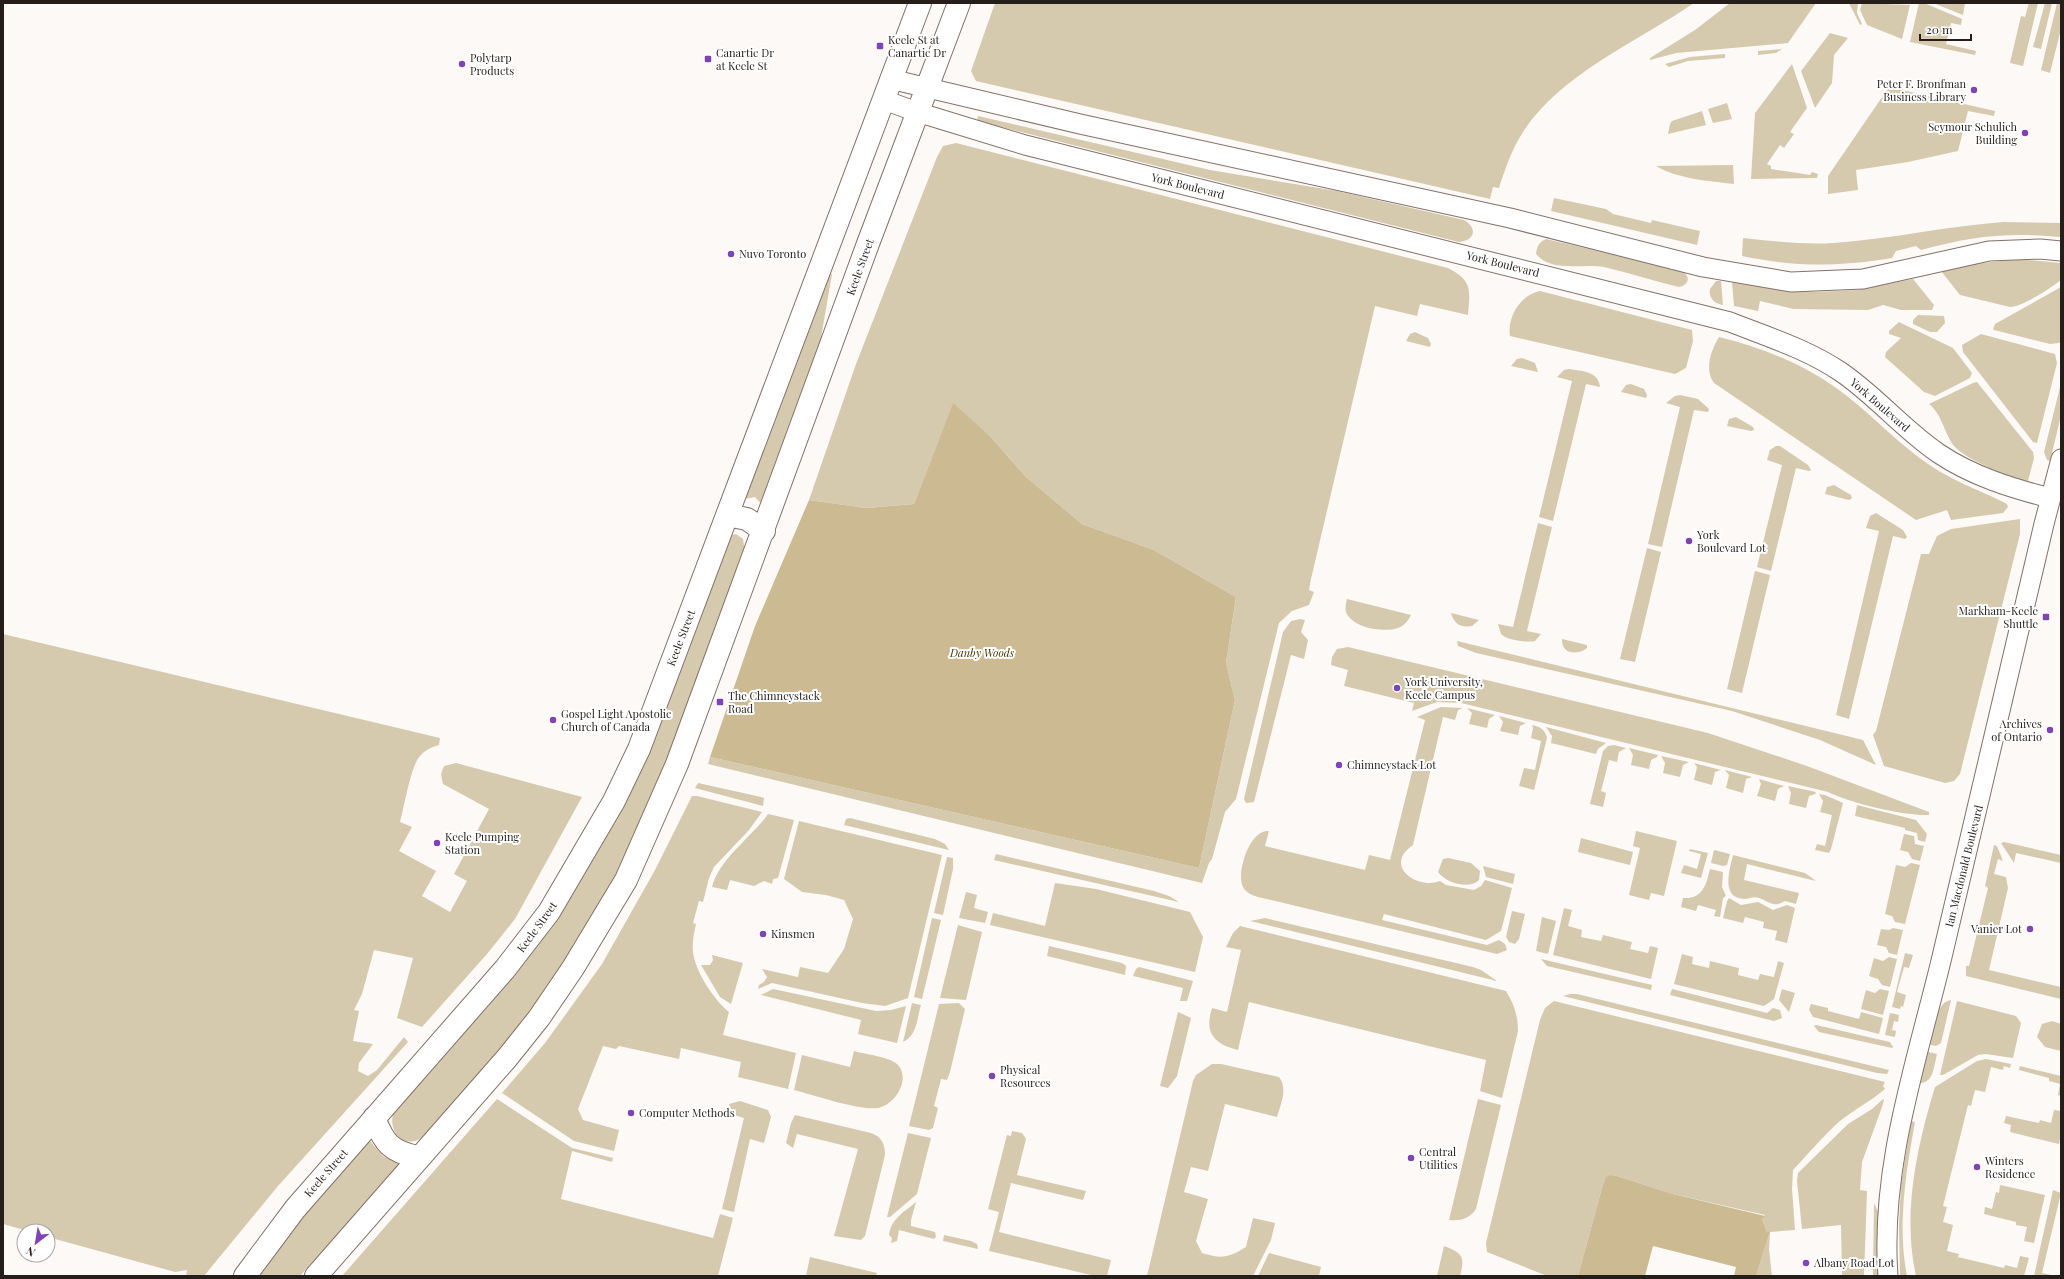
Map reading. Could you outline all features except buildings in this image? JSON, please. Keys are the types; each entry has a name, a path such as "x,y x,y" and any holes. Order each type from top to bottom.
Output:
{"main road":[{"name":"Keele Street","path":"244,1276 294,1209 505,969 549,912 614,801 639,749 884,100 890,79 920,3"},
{"name":"Keele Street","path":"316,1276 418,1157 507,1058 539,1018 573,968 626,880 678,764 917,112 959,3"},
{"path":"727,515 747,519 764,531"},
{"path":"374,1118 387,1144 400,1154 418,1157"}],"street":[{"path":"890,79 1080,124 1510,218 1703,266 1791,282 1863,279 1989,251 2040,249 2061,251"},
{"name":"York Boulevard","path":"884,100 917,112 1032,147 1730,322 1809,353 1840,371 1870,393 1913,433 1938,453 1968,471 2012,489 2050,498"},
{"name":"Ian Macdonald Boulevard","path":"1888,1276 1890,1187 1907,1091 1939,967 2050,498 2061,458"}],"shaded area":[{"path":"995,3 1694,3 1625,45 1579,76 1539,111 1519,139 1506,166 1499,188 1493,187 1490,199 976,81 971,71"},
{"path":"1730,3 1816,3 1788,43 1676,53 1650,60 1650,58 1695,30"},
{"path":"1849,3 1858,3 1857,13 1862,24 1860,25"},
{"path":"1862,3 1910,5 1902,39 1867,25 1860,10"},
{"path":"1919,3 1924,3 1962,19 1961,25 1951,23 1946,44 1976,51 1975,55 1910,42"},
{"path":"1933,3 1965,3 1963,15"},
{"path":"2029,3 2038,3 2023,66 2010,63 2021,16 2025,17"},
{"path":"2045,3 2052,3 2041,49 2033,47"},
{"path":"2057,3 2061,3 2061,29 2050,73 2041,70"},
{"path":"1830,33 1848,38 1834,55 1832,83 1815,108 1801,71"},
{"path":"1782,49 1776,53 1758,55 1758,51"},
{"path":"1725,54 1725,58 1688,61 1669,67 1665,64 1690,57"},
{"path":"1792,64 1807,108 1790,132 1794,134 1784,148 1780,145 1767,164 1771,166 1771,169 1810,175 1812,172 1818,174 1817,178 1751,179 1755,113"},
{"path":"1889,87 1995,111 1994,116 1968,111 1958,151 1908,162 1856,170 1858,190 1828,194 1828,176"},
{"path":"1727,103 1732,119 1713,123 1708,109"},
{"path":"1702,111 1706,125 1668,134 1672,121"},
{"path":"978,116 1210,170 1337,191 1464,220 1473,230 1473,234 1468,239 1459,242 977,121"},
{"path":"956,143 1448,268 1462,277 1468,287 1468,315 1420,304 1417,316 1375,306 1311,579 1309,590 1314,592 1309,605 1292,611 1279,623 1236,799 1225,812 1212,859 1209,863 1202,883 708,764 710,757 1199,868 1235,700 1226,663 1236,597 1154,550 1082,524 1025,476 990,436 953,404 914,504 866,508 809,500 856,364 937,157 943,146"},
{"path":"1733,165 1734,184 1684,177 1656,166"},
{"path":"1554,198 1606,209 1613,214 1651,223 1652,220 1700,231 1697,245 1551,211"},
{"path":"2003,222 2061,223 2060,237 2007,235 1974,238 1921,250 1916,246 1896,251 1892,258 1854,263 1799,264 1761,260 1742,256 1743,238 1800,243 1834,243 1877,239 1961,226"},
{"path":"1546,239 1680,270 1686,274 1688,280 1683,286 1679,287 1604,267 1568,266 1550,263 1542,260 1536,254 1539,245"},
{"path":"2018,259 2061,263 2061,280 2029,301 2010,307 1960,295 1941,271 1965,265"},
{"path":"829,273 832,274 818,355 762,505 755,497 744,499"},
{"path":"1913,279 1934,305 1932,310 1901,310 1883,305 1868,310 1793,309 1760,301 1758,311 1734,306 1732,282 1813,292 1856,290"},
{"path":"1716,281 1721,281 1723,305 1715,302 1710,295 1710,289"},
{"path":"2061,287 2061,341 2059,343 2050,344 1993,329 1995,324"},
{"path":"1540,291 1692,330 1693,341 1686,368 1675,374 1510,336 1511,322 1516,308 1526,297"},
{"path":"1918,315 1944,316 1945,323 1937,332 1930,332 1913,324 1913,320"},
{"path":"1899,322 1953,348 1972,373 1970,378 1935,396 1924,392 1885,357 1886,352 1901,338 1889,334 1889,331"},
{"path":"1415,332 1428,338 1431,344 1430,347 1406,341 1410,334"},
{"path":"1981,334 2055,354 2057,363 2037,443 2033,442 1963,352 1962,345"},
{"path":"1719,337 1770,353 1802,367 1818,376 1847,396 1909,450 1931,466 1959,482 2007,504 2008,507 2003,513 1951,520 1947,510 1916,520 1714,383 1709,372 1709,366 1713,348"},
{"path":"1522,358 1535,363 1538,372 1511,366 1517,359"},
{"path":"1569,369 1584,371 1593,375 1599,382 1600,387 1586,384 1553,521 1539,517 1572,381 1557,377 1564,370"},
{"path":"1977,382 2033,452 2034,458 2028,481 2000,473 1959,451 1951,441 1937,413 1929,404"},
{"path":"2061,383 2061,416 2050,461 2047,460 2044,452"},
{"path":"1631,384 1644,389 1647,395 1646,398 1621,392 1626,385"},
{"path":"1680,395 1698,399 1709,409 1708,412 1694,410 1662,547 1648,544 1680,407 1666,403 1675,396"},
{"path":"1736,417 1753,427 1754,430 1751,431 1727,426 1729,419"},
{"path":"1776,446 1780,446 1808,465 1811,470 1809,471 1796,468 1771,571 1757,567 1782,465 1767,460 1770,450"},
{"path":"1834,485 1851,495 1852,498 1849,500 1825,494 1827,487"},
{"path":"1876,513 1903,530 1907,537 1905,539 1893,536 1849,719 1836,715 1879,531 1866,528 1870,516"},
{"path":"2020,519 2020,534 1960,774 1954,781 1945,783 1884,766 1873,735 1876,731 1921,554 1929,554 1937,536 1951,529"},
{"path":"1538,523 1552,527 1527,631 1541,634 1535,641 1527,642 1507,638 1501,634 1498,624 1513,627"},
{"path":"736,534 743,539 745,552 675,742 635,835 589,924 554,979 535,1005 473,1080 421,1138 412,1142 401,1139 394,1131 392,1120 393,1114 542,936 728,540 732,535"},
{"path":"1647,548 1661,552 1635,662 1620,659"},
{"path":"1755,571 1770,575 1742,693 1727,689"},
{"path":"1347,599 1411,615 1406,623 1398,628 1385,630 1369,628 1355,622 1349,617 1346,612"},
{"path":"1451,613 1479,620 1472,626 1461,626 1454,620"},
{"path":"1300,619 1305,620 1301,632 1308,640 1304,659 1291,655 1254,802 1246,803 1244,799 1283,632 1291,621"},
{"path":"3,634 440,738 439,745 422,754 414,768 400,822 412,827 399,851 436,871 422,896 450,912 467,881 454,874 489,809 443,784 441,774 444,766 456,763 582,797 515,919 487,954 422,1027 397,1018 413,958 374,950 362,994 354,1010 359,1011 353,1041 373,1044 359,1063 358,1071 368,1076 377,1070 404,1037 408,1042 278,1186 204,1276 186,1276 187,1270 175,1272 56,1239 56,1223 16,1223 16,1228 3,1224"},
{"path":"1562,639 1587,645 1587,648 1583,651 1574,653 1567,651 1562,644"},
{"path":"1457,641 1863,740 1876,765 1820,740 1732,711 1476,653 1458,646"},
{"path":"1348,647 1708,733 1807,766 1929,812 1929,815 1918,815 1877,808 1828,792 1461,703 1437,702 1412,711 1414,703 1344,686 1348,670 1331,665 1332,657 1337,649"},
{"path":"1441,707 1463,708 1458,710 1455,720 1443,717 1413,845 1404,853 1401,861 1402,868 1414,879 1422,882 1431,883 1440,881 1446,885 1474,890 1481,886 1485,880 1512,888 1501,931 1486,940 1384,914 1382,920 1487,945 1499,940 1505,944 1507,950 1497,954 1258,897 1251,895 1246,891 1241,881 1243,863 1250,844 1262,832 1269,831 1265,846 1365,870 1369,855 1390,860 1425,720 1417,717"},
{"path":"1467,708 1495,715 1489,719 1487,728 1469,724 1472,713"},
{"path":"1499,716 1526,723 1520,726 1518,735 1500,731 1503,722"},
{"path":"1532,725 1542,729 1547,738 1534,790 1519,786 1524,768 1535,770 1541,741 1531,738 1533,728"},
{"path":"1546,727 1606,743 1598,749 1596,754 1551,743 1552,736"},
{"path":"1614,745 1626,748 1619,752 1617,762 1609,760 1601,791 1606,793 1603,807 1590,804 1603,751 1608,746"},
{"path":"1629,748 1658,755 1651,760 1649,769 1631,765 1633,755"},
{"path":"1661,756 1689,762 1683,765 1680,777 1663,773 1665,763"},
{"path":"1694,763 1721,770 1715,772 1712,785 1694,780 1697,767"},
{"path":"1725,770 1752,777 1746,779 1743,793 1726,788 1729,775"},
{"path":"1759,779 1784,786 1778,789 1775,801 1757,796 1761,784"},
{"path":"698,783 764,798 763,806 695,788"},
{"path":"1788,786 1816,792 1815,794 1809,796 1806,808 1789,804 1791,793"},
{"path":"1819,794 1843,803 1829,853 1815,850 1817,844 1825,846 1832,815 1820,812 1823,801"},
{"path":"692,796 762,812 749,830 714,867 709,878 703,902 699,901 693,923 696,924 693,952 697,968 706,985 717,1000 729,1012 723,1035 796,1053 788,1089 738,1077 741,1062 681,1048 679,1059 619,1046 616,1049 603,1046 578,1109 583,1120 619,1130 614,1151 574,1141 502,1093 545,1043 602,964 655,870"},
{"path":"1857,805 1916,820 1927,834 1925,842 1918,840 1917,833 1905,830 1905,828 1855,816"},
{"path":"768,814 794,820 778,878 773,879 772,884 764,881 754,886 730,880 727,890 712,887 721,867"},
{"path":"850,818 935,839 945,844 949,850 844,825 846,819"},
{"path":"799,821 942,855 908,998 885,1006 862,1003 772,983 758,989 759,985 764,982 767,977 762,969 798,977 800,967 828,973 844,949 853,919 844,900 826,895 802,892 784,879"},
{"path":"1636,831 1677,841 1664,896 1651,893 1649,900 1629,895 1640,848 1633,846"},
{"path":"1904,834 1914,836 1915,844 1924,846 1920,861 1912,859 1908,852 1900,850"},
{"path":"1581,838 1633,852 1630,865 1578,852"},
{"path":"2004,842 2061,855 2061,863 2016,853 2014,863 2001,843"},
{"path":"1994,845 1997,846 2003,861 1998,859 1994,874 2006,877 2008,888 1989,970 2061,987 2061,999 1966,976 1966,966 1969,966 1988,888 1985,886"},
{"path":"1690,849 1708,853 1701,878 1681,873 1684,865 1697,869 1701,854 1689,851"},
{"path":"1714,850 1730,854 1727,865 1723,866 1711,863"},
{"path":"996,854 1154,891 1169,896 1179,902 994,860"},
{"path":"1733,855 1805,873 1816,881 1747,864 1744,880 1799,893 1796,904 1785,901 1772,904 1757,897 1744,899 1737,897 1732,894 1728,882"},
{"path":"947,857 953,858 953,869 943,915 934,913"},
{"path":"1448,858 1471,863 1480,871 1479,880 1470,885 1464,885 1446,879 1438,872 1443,859"},
{"path":"1911,863 1920,865 1905,924 1895,922 1892,916 1885,914 1896,865 1905,867"},
{"path":"1483,866 1515,874 1513,884 1486,877"},
{"path":"1710,869 1723,872 1722,887 1726,896 1723,898 1720,917 1714,916 1716,910 1698,905 1696,911 1681,907 1683,898 1695,896 1702,890"},
{"path":"1055,883 1096,889 1190,912 1203,937 1195,972 990,925 993,913 1045,926"},
{"path":"966,892 977,895 974,908 988,912 985,923 959,918"},
{"path":"1729,898 1741,905 1758,902 1773,910 1787,905 1795,908 1787,943 1775,940 1777,931 1763,928 1764,922 1745,917 1743,923 1723,918"},
{"path":"1564,908 1572,910 1568,926 1582,930 1581,937 1601,941 1603,935 1632,942 1630,949 1648,953 1650,946 1658,948 1651,979 1553,955"},
{"path":"1512,911 1525,914 1519,939 1515,944 1509,942 1506,937"},
{"path":"1542,917 1556,921 1548,954 1536,951"},
{"path":"932,918 941,920 922,999 914,997"},
{"path":"1265,918 1473,967 1481,970 1497,981 1250,921"},
{"path":"958,925 982,932 966,1000 940,998"},
{"path":"1240,926 1506,991 1515,1010 1518,1031 1502,1098 1480,1091 1486,1060 1249,1002 1238,1050 1217,1041 1210,1031 1210,1017 1212,1008 1227,1012 1241,950 1226,947 1233,933"},
{"path":"1893,928 1903,930 1897,955 1889,953 1886,947 1877,945 1881,929 1889,930"},
{"path":"1049,946 1122,963 1126,966 1125,975 1047,956"},
{"path":"1905,953 1913,955 1909,968 1904,967 1897,992 1906,995 1903,1007 1901,1006 1900,1009 1892,1007"},
{"path":"1682,954 1693,957 1692,964 1709,968 1710,961 1739,968 1738,975 1758,980 1760,974 1774,977 1778,961 1784,963 1774,999 1764,1006 1674,984"},
{"path":"712,955 743,963 731,1004 720,997 701,965 710,965 713,960"},
{"path":"1889,957 1897,959 1890,987 1882,985 1878,979 1869,976 1874,958 1883,961"},
{"path":"1541,959 1652,985 1651,990 1547,966"},
{"path":"1139,967 1193,981 1187,1001 1180,1001 1183,988 1133,976 1136,969"},
{"path":"773,989 876,1011 891,1010 906,1006 897,1043 858,1034 861,1020 761,995"},
{"path":"1672,989 1767,1013 1773,1008 1780,1010 1782,1018 1774,1021 1670,995"},
{"path":"1782,989 1795,993 1789,1012 1779,1000"},
{"path":"1880,989 1889,991 1883,1015 1861,1009 1866,990 1875,993"},
{"path":"1577,994 1889,1070 1887,1074 1877,1073 1563,996"},
{"path":"1951,1000 1941,1043 1936,1046 1930,1045 1938,1012 1941,1006"},
{"path":"1554,1001 1885,1082 1883,1086 1885,1089 1840,1121 1793,1170 1792,1189 1795,1230 1767,1232 1762,1219 1765,1215 1673,1194 1617,1176 1610,1176 1605,1179 1603,1184 1578,1276 1547,1276 1487,1252 1486,1243 1540,1020 1545,1008"},
{"path":"1957,1001 2016,1016 2021,1023 2013,1058 1986,1054 1978,1055 1943,1075 1940,1075"},
{"path":"912,1003 921,1005 914,1031 908,1039 903,1042"},
{"path":"959,1003 965,1009 950,1072 947,1080 941,1079 934,1106 938,1108 933,1128 929,1130 909,1126 939,1004"},
{"path":"1811,1004 1828,1008 1828,1011 1859,1019 1861,1012 1883,1018 1879,1034 1813,1017 1809,1010"},
{"path":"1178,1012 1191,1018 1177,1076 1168,1088 1160,1086"},
{"path":"1890,1013 1899,1015 1898,1022 1894,1021 1892,1030 1896,1031 1895,1037 1885,1035"},
{"path":"2052,1021 2061,1024 2061,1051 2045,1047 2037,1037 2042,1024"},
{"path":"1816,1025 1890,1042 1893,1047 1819,1032 1814,1026"},
{"path":"854,1051 895,1062 902,1071 902,1084 899,1091 890,1102 884,1106 878,1108 860,1107 794,1090 802,1055 850,1067"},
{"path":"1928,1052 1937,1054 1933,1073 1928,1080 1920,1083"},
{"path":"1986,1059 2011,1064 2010,1068 2004,1066 2003,1070 1991,1067 1985,1092 1975,1090 1971,1106 1968,1105 1943,1206 1947,1207 1943,1222 1953,1225 1947,1251 1959,1254 1958,1257 2004,1268 2005,1265 2017,1268 2020,1256 2029,1258 2024,1276 1916,1276 1912,1252 1911,1205 1917,1156 1935,1087 1977,1061"},
{"path":"1212,1064 1221,1064 1279,1077 1282,1082 1283,1091 1282,1101 1277,1117 1225,1104 1208,1171 1191,1167 1184,1192 1208,1199 1196,1241 1202,1253 1220,1257 1234,1253 1246,1247 1253,1218 1275,1223 1271,1240 1253,1276 1147,1276 1193,1081 1196,1075"},
{"path":"2020,1066 2061,1076 2061,1096 2058,1095 2060,1084 2049,1081 2049,1078 2019,1070"},
{"path":"497,1099 572,1148 613,1158 612,1162 572,1151 561,1199 713,1238 720,1214 733,1218 718,1276 342,1276"},
{"path":"1478,1099 1501,1105 1476,1209 1471,1215 1464,1219 1449,1220"},
{"path":"1883,1099 1882,1107 1862,1162 1860,1190 1867,1191 1864,1276 1842,1276 1841,1225 1802,1229 1797,1181 1798,1173 1848,1124 1872,1109"},
{"path":"740,1101 768,1110 771,1117 764,1143 750,1139 734,1212 722,1209 744,1118 730,1114 729,1104"},
{"path":"2054,1110 2061,1111 2061,1134 2059,1144 2010,1132 2011,1125 2004,1123 2006,1116 2039,1123 2040,1120 2051,1123"},
{"path":"795,1115 871,1133 882,1141 885,1155 865,1236 861,1240 834,1236 858,1149 797,1134 793,1148 786,1143 791,1123"},
{"path":"1911,1121 1915,1122 1906,1180 1903,1218 1904,1257 1907,1276 1900,1276 1899,1225 1901,1184"},
{"path":"1012,1131 1022,1133 1026,1139 1017,1175 1086,1191 1083,1200 1011,1183 999,1232 1111,1260 1107,1276 1095,1276 989,1251 999,1212 988,1209 1007,1135 1011,1136"},
{"path":"908,1133 931,1138 917,1194 890,1217 887,1217"},
{"path":"369,1140 383,1156 398,1164 397,1167 300,1276 256,1276 292,1229"},
{"path":"2000,1185 2045,1195 2034,1243 2024,1241 2027,1227 2016,1225 2016,1222 1984,1214 1985,1207 1992,1209 1996,1192 1999,1193"},
{"path":"2053,1190 2061,1193 2042,1273 2056,1276 2034,1276"},
{"path":"916,1202 911,1220 911,1226 935,1232 936,1237 934,1239 899,1230 897,1241 891,1243 892,1238 889,1235 892,1224"},
{"path":"1874,1203 1880,1216 1878,1276 1873,1276"},
{"path":"1770,1232 1769,1249 1772,1276 1756,1276"},
{"path":"944,1235 971,1241 977,1244 978,1249 943,1241"},
{"path":"1444,1246 1455,1251 1461,1256 1462,1264 1460,1276 1437,1276"},
{"path":"1269,1253 1321,1267 1319,1276 1258,1276"},
{"path":"810,1257 877,1273 876,1276 806,1276"}],"green space":[{"name":"Danby Woods","path":"953,403 990,436 1025,476 1082,524 1154,550 1236,597 1226,663 1235,700 1199,868 710,757 755,626 809,500 866,508 914,504"},
{"path":"1610,1175 1673,1194 1765,1216 1762,1219 1767,1232 1770,1232 1756,1276 1734,1276 1736,1267 1653,1246 1645,1276 1578,1276 1603,1184 1606,1177"}],"place":[{"name":"Keele St at Canartic Dr","path":"880,46"},
{"name":"Canartic Dr at Keele St","path":"708,59"},
{"name":"Polytarp Products","path":"462,64"},
{"name":"Peter F. Bronfman Business Library","path":"1974,90"},
{"name":"Seymour Schulich Building","path":"2025,133"},
{"name":"Nuvo Toronto","path":"731,254"},
{"name":"York Boulevard Lot","path":"1689,541"},
{"name":"Markham-Keele Shuttle","path":"2046,617"},
{"name":"York University, Keele Campus","path":"1397,688"},
{"name":"The Chimneystack Road","path":"720,702"},
{"name":"Gospel Light Apostolic Church of Canada","path":"553,720"},
{"name":"Archives of Ontario","path":"2050,730"},
{"name":"Chimneystack Lot","path":"1339,765"},
{"name":"Keele Pumping Station","path":"437,843"},
{"name":"Vanier Lot","path":"2030,929"},
{"name":"Kinsmen","path":"763,934"},
{"name":"Physical Resources","path":"992,1076"},
{"name":"Computer Methods","path":"631,1113"},
{"name":"Central Utilities","path":"1411,1158"},
{"name":"Winters Residence","path":"1977,1167"},
{"name":"Albany Road Lot","path":"1806,1263"}]}
